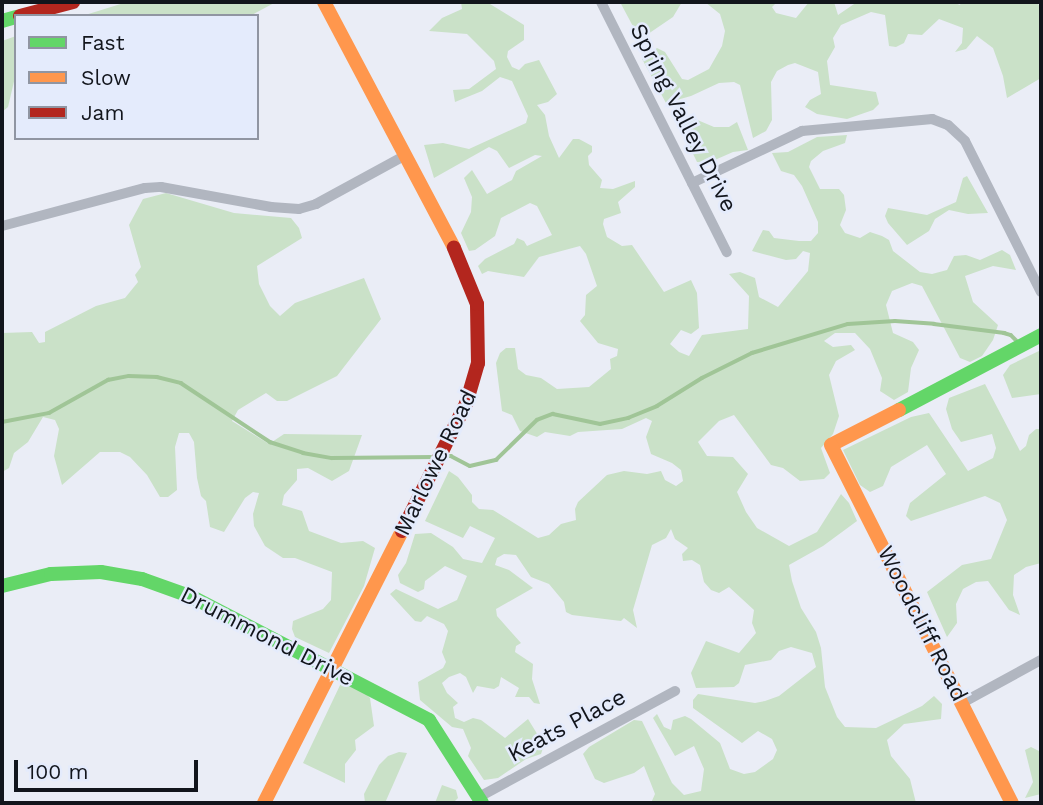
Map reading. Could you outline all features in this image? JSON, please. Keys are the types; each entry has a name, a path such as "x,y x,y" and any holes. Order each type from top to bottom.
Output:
{"street":[{"path":"26,14 72,2"},
{"name":"Marlowe Road","path":"264,803 334,671 466,404 478,363 477,304 462,264 324,2"},
{"name":"Spring Valley Drive","path":"601,2 727,252"},
{"path":"692,183 802,131 932,119 948,125 965,141 1041,292"},
{"path":"2,226 145,188 161,187 271,207 299,209 316,204 404,156"},
{"name":"Woodcliff Road","path":"1012,803 831,445 1041,335"},
{"name":"Drummond Drive","path":"2,586 73,571 125,575 192,597 429,720 480,800"},
{"path":"962,703 1041,660"},
{"name":"Keats Place","path":"480,800 675,691"}],"green space":[{"path":"127,2 276,2 254,14 88,14"},
{"path":"461,2 490,4 524,25 524,40 508,51 507,57 512,67 519,70 525,64 539,60 557,94 548,102 537,105 545,115 549,136 559,158 573,139 579,139 592,146 592,152 588,156 589,165 602,180 600,188 613,189 635,181 635,187 618,202 621,213 604,219 603,224 607,237 622,246 632,245 664,292 691,280 697,293 699,328 691,334 681,330 670,344 679,352 689,356 702,335 748,329 749,296 729,274 740,272 755,278 759,297 778,307 808,271 810,253 803,251 796,259 786,260 752,251 763,230 769,231 774,238 799,241 811,241 818,233 818,222 802,186 794,175 781,171 772,153 788,152 817,137 847,135 845,143 823,151 811,161 809,167 820,189 839,189 844,195 846,210 840,225 845,233 860,238 870,232 882,236 889,240 893,251 920,272 932,274 947,270 954,256 966,255 980,260 1002,250 1010,255 1016,270 993,266 965,276 973,302 998,325 993,340 982,356 970,362 960,358 922,286 912,283 892,291 886,305 893,333 913,342 919,350 911,368 908,392 894,400 880,391 882,378 870,349 855,333 835,333 824,341 833,347 851,345 855,350 836,361 829,375 839,416 833,434 821,448 830,473 824,479 800,481 783,468 771,465 734,415 719,421 698,442 707,456 733,457 748,474 737,492 746,512 757,528 789,546 817,532 841,494 849,503 857,521 823,546 789,565 792,581 801,608 816,632 821,648 825,687 837,717 845,727 876,728 922,706 934,696 942,704 941,719 904,724 887,740 891,756 910,779 916,803 651,803 655,794 644,766 634,773 604,783 595,779 583,754 589,747 634,720 642,721 672,783 684,795 701,791 704,769 694,746 675,756 653,718 657,714 664,727 671,730 673,720 685,716 691,719 720,743 730,769 744,774 755,772 773,759 777,750 772,739 758,731 742,743 693,708 693,700 698,694 755,703 765,701 779,696 816,667 812,653 791,647 779,651 771,660 745,665 739,683 734,687 696,688 691,673 706,641 739,653 756,633 752,623 754,610 729,587 719,593 711,590 704,582 700,565 692,560 683,561 682,554 688,548 675,539 671,529 666,538 652,545 633,610 637,628 624,618 621,621 566,612 564,602 549,584 531,577 516,555 504,554 497,558 495,565 509,570 533,588 496,609 497,616 521,643 516,646 515,652 533,664 532,679 540,704 534,703 529,697 515,697 519,688 501,677 499,686 494,689 477,686 473,693 466,677 460,673 442,683 447,693 458,703 453,707 455,718 464,722 473,718 481,720 505,738 528,719 544,745 541,754 526,759 498,778 484,780 468,756 471,748 463,729 452,727 420,700 418,682 443,668 446,662 442,652 448,631 444,624 427,616 421,622 415,621 390,594 396,589 438,609 457,600 467,576 445,566 425,581 424,589 418,592 400,583 398,575 406,563 415,534 431,533 453,547 463,559 482,563 495,538 470,526 463,538 425,521 449,471 458,477 479,509 493,510 538,538 549,535 561,524 576,520 575,509 578,502 607,475 624,471 647,474 661,471 665,480 676,486 683,481 681,470 651,454 646,437 652,421 646,418 622,429 578,432 570,436 545,432 537,437 520,431 512,415 502,411 496,363 500,353 506,348 515,348 518,369 526,375 541,378 557,389 589,387 611,369 610,359 617,356 618,349 598,343 580,321 585,315 586,295 597,286 586,254 580,246 539,257 524,277 488,271 482,274 478,266 485,259 514,244 517,238 527,246 552,235 537,206 530,203 501,218 495,236 475,250 469,251 461,233 471,212 472,197 464,178 472,170 487,194 512,180 516,171 542,156 535,155 509,168 497,151 489,147 434,178 424,145 443,143 469,149 526,123 528,116 512,81 500,77 482,91 455,102 453,90 469,89 496,69 494,61 467,34 429,31 442,18 462,9"},
{"path":"620,2 682,2 673,17 648,34 636,32"},
{"path":"705,2 777,2 772,7 776,13 796,18 809,2 834,2 838,15 857,2 952,2 960,5 961,2 1037,2 1041,9 1041,78 1007,98 993,48 977,36 966,49 955,52 962,43 963,28 939,19 922,35 908,34 904,43 896,47 889,46 885,15 871,12 841,25 833,38 835,47 827,61 830,85 876,92 879,104 873,110 847,119 817,114 805,107 810,100 821,94 818,72 795,63 777,71 771,82 772,120 766,131 753,138 740,85 734,82 719,83 691,96 666,103 642,59 657,48 665,52 682,79 688,80 709,69 722,46 725,31 720,14"},
{"path":"14,37 14,82 8,107 2,112 2,41"},
{"path":"688,116 714,127 729,127 737,122 748,150 733,152 708,163 697,162 676,119"},
{"path":"967,176 988,213 968,214 949,210 935,219 929,231 907,245 888,223 885,216 888,208 927,215 956,202 963,178"},
{"path":"166,193 234,213 291,218 299,228 302,238 257,266 259,284 270,306 280,316 295,303 364,278 381,319 337,376 287,401 277,401 266,393 238,410 232,421 269,444 284,434 362,435 349,471 332,481 308,468 297,469 297,480 284,495 282,505 302,511 309,531 341,543 363,541 375,548 364,586 329,653 295,637 292,629 293,621 323,609 331,600 332,572 295,558 283,558 265,546 254,526 253,514 259,493 253,492 245,498 224,532 210,527 206,501 201,496 197,478 194,442 189,433 179,433 175,447 177,490 168,497 160,497 147,475 130,457 120,452 100,452 62,485 54,456 59,429 55,420 43,417 28,442 14,453 9,468 2,472 2,333 32,332 39,343 45,342 45,332 96,306 125,298 138,282 135,275 141,267 129,225 143,199"},
{"path":"1041,350 1041,394 1012,398 1003,375 1010,365"},
{"path":"985,384 1020,451 1026,446 1029,435 1036,429 1041,429 1041,563 1026,567 1014,575 1013,595 1020,615 1009,610 988,581 976,582 963,589 956,604 957,623 947,637 927,592 962,565 991,559 1007,520 1000,503 985,496 911,521 906,516 910,503 946,474 927,445 891,467 883,486 870,492 860,485 843,450 911,417 929,413 968,471 993,458 996,448 992,434 961,442 952,429 946,409 949,398"},
{"path":"342,681 360,687 370,698 374,726 355,740 356,750 345,764 345,783 303,763"},
{"path":"1031,747 1041,752 1041,794 1025,798 1033,782 1025,750"},
{"path":"399,752 407,753 385,803 365,803 364,794 379,765 388,756"},
{"path":"442,785 456,790 458,798 453,803 435,803"}],"waterway":[{"path":"445,456 451,456 470,466 496,460 537,420 553,414 600,424 628,418 657,406 702,378 752,353 848,324 895,321 934,324 1004,333 1011,335 1019,343"},
{"path":"2,422 49,413 108,380 129,376 157,377 181,383 270,442 303,453 332,458 434,457"}],"traffic: fast":[{"path":"2,21 14,18"},
{"path":"899,410 1041,335"},
{"path":"2,586 51,574 101,572 142,579 192,597 429,720 482,803"}],"traffic: slow":[{"path":"324,2 454,248"},
{"path":"899,410 831,445 1012,803"},
{"path":"264,803 402,531"}],"traffic: jam":[{"path":"28,14 73,2"},
{"path":"402,531 466,404 478,363 477,304 454,248"}]}
